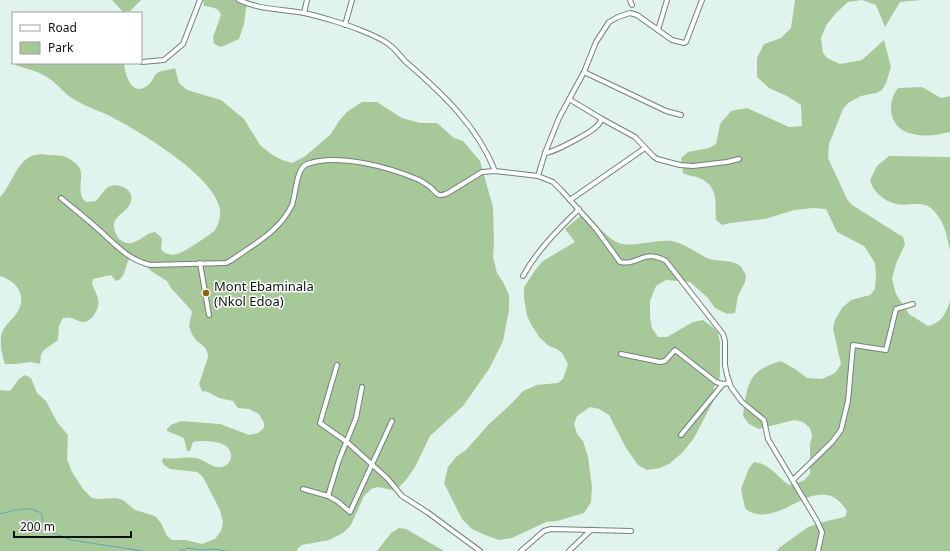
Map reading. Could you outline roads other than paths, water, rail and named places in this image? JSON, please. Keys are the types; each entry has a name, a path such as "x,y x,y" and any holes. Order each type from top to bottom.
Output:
{"street":[{"path":"142,62 164,60 183,44 200,0"},
{"path":"239,0 255,6 304,13 368,33 388,43 399,56 443,95 466,121 491,160 496,171"},
{"path":"304,13 307,0"},
{"path":"345,25 352,0"},
{"path":"658,30 667,0"},
{"path":"538,176 545,153 559,118 584,72 596,42 609,22 630,13 637,15 672,40 684,44 702,0"},
{"path":"584,72 666,111 681,115"},
{"path":"569,99 635,137 657,159 680,165 703,165 738,159"},
{"path":"545,153 552,152 586,134 596,127 602,119"},
{"path":"570,200 645,148"},
{"path":"61,198 101,232 119,250 141,263 150,265 226,263 230,262 277,227 292,204 300,172 302,167 306,164 322,161 367,163 408,175 422,181 439,195 444,195 482,172 496,171 538,176 553,182 596,229 620,262 630,262 652,255 659,257 669,264 725,336 725,365 729,383 742,402 762,418 768,439 817,520 822,532 818,551"},
{"path":"523,276 532,259 542,246 579,209"},
{"path":"200,263 209,315"},
{"path":"793,480 832,442 841,430 848,401 853,345 886,350 896,309 913,304"},
{"path":"621,354 660,362 664,361 675,350 716,382 723,384 729,383"},
{"path":"337,365 320,423 347,442 373,465 387,478 402,496 427,512 480,551"},
{"path":"681,435 723,384"},
{"path":"328,496 339,460 356,418 362,387"},
{"path":"303,489 328,496 337,501 350,512 392,421"},
{"path":"520,551 544,530 631,531"},
{"path":"569,551 591,530"}],"waterway":[{"path":"0,514 22,509 37,511 42,514 43,523 51,532 71,540 143,551"},
{"path":"179,551 188,548 226,551"}],"place":[{"name":"Mont Ebaminala (Nkol Edoa)","path":"206,293"}]}
